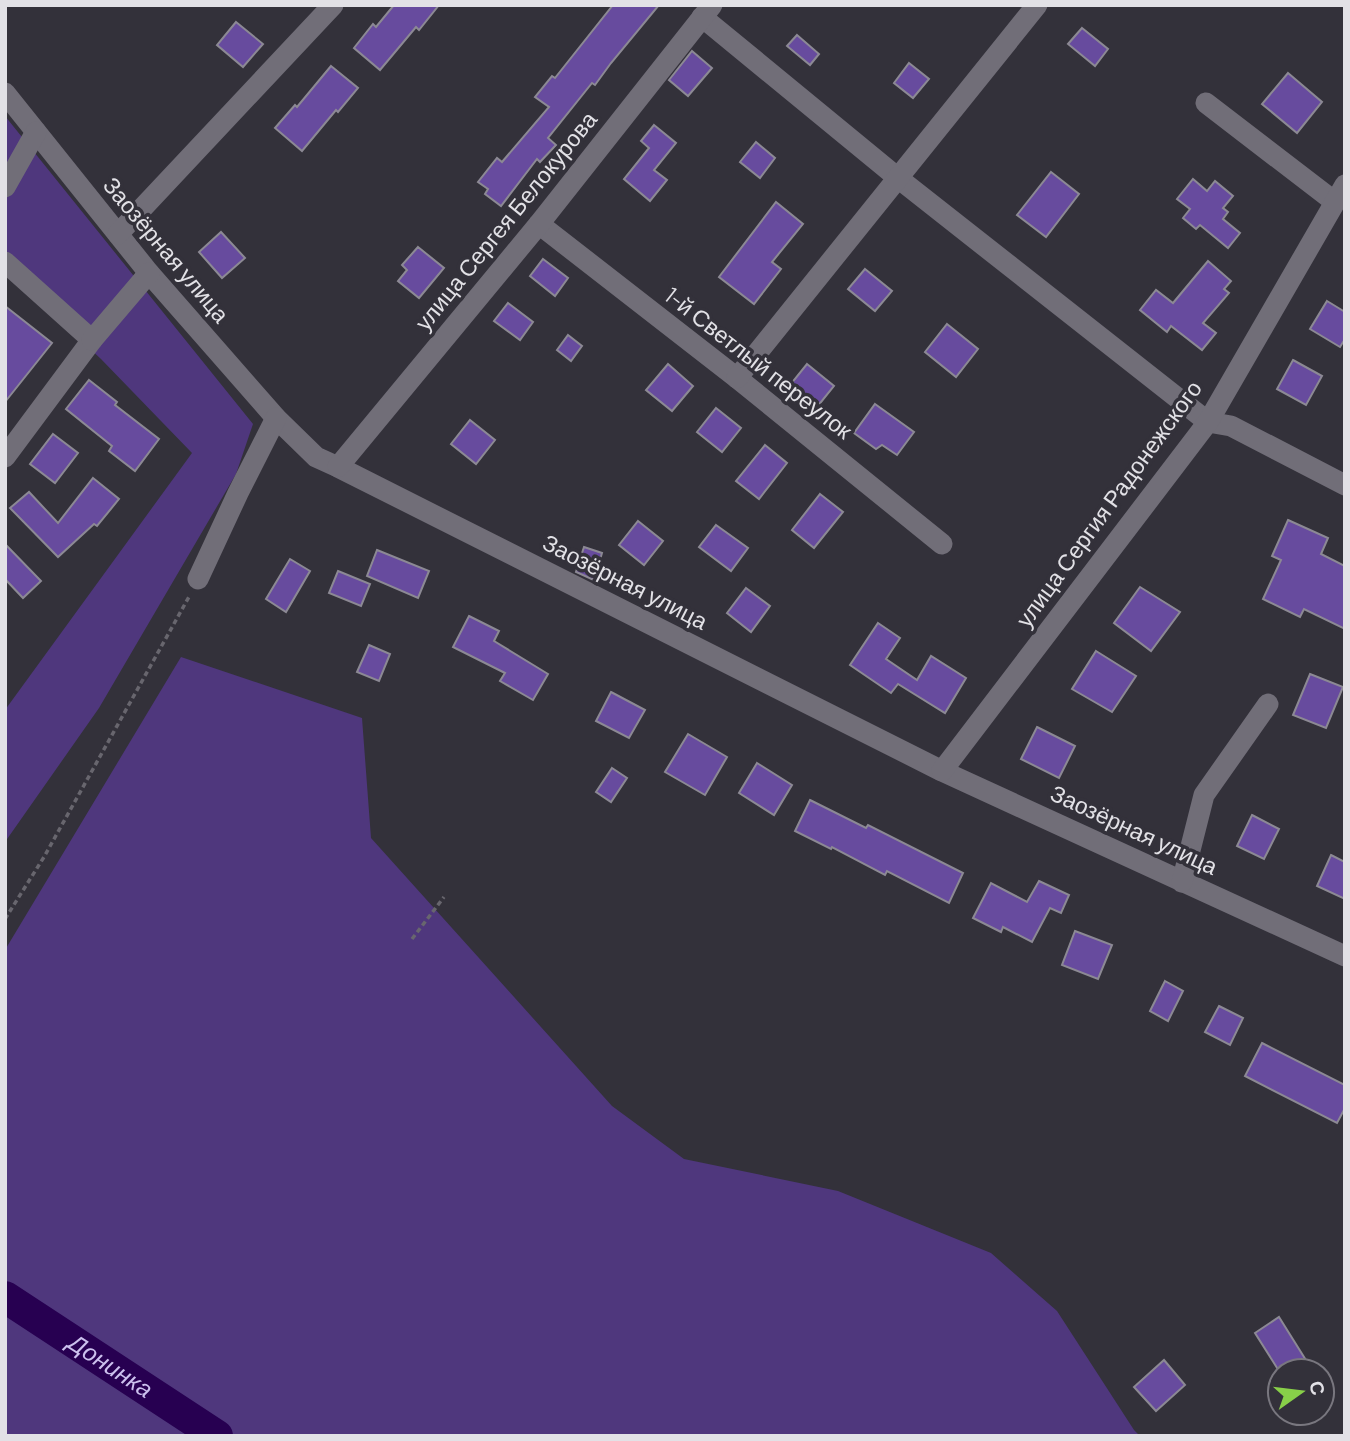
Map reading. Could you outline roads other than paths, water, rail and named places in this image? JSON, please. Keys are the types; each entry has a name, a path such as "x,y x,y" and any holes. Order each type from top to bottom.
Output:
{"street":[{"path":"118,234 333,5"},
{"path":"737,378 1037,5"},
{"path":"707,11 898,178 1208,422 1231,426 1345,485"},
{"name":"улица Сергея Белокурова","path":"338,467 539,224 707,11"},
{"name":"Заозёрная улица","path":"5,93 149,273 276,418 316,457 942,771 1345,956"},
{"path":"1206,103 1340,193"},
{"path":"5,187 36,132"},
{"name":"улица Сергия Радонежского","path":"942,771 1208,422 1340,193"},
{"name":"1-й Светлый переулок","path":"539,224 737,378 942,544"},
{"path":"5,262 92,340"},
{"path":"5,457 92,340 149,273"},
{"path":"198,579 276,418"},
{"path":"1182,882 1203,795 1268,704"}],"waterway":[{"name":"Донинка","path":"5,1297 217,1436"}]}
